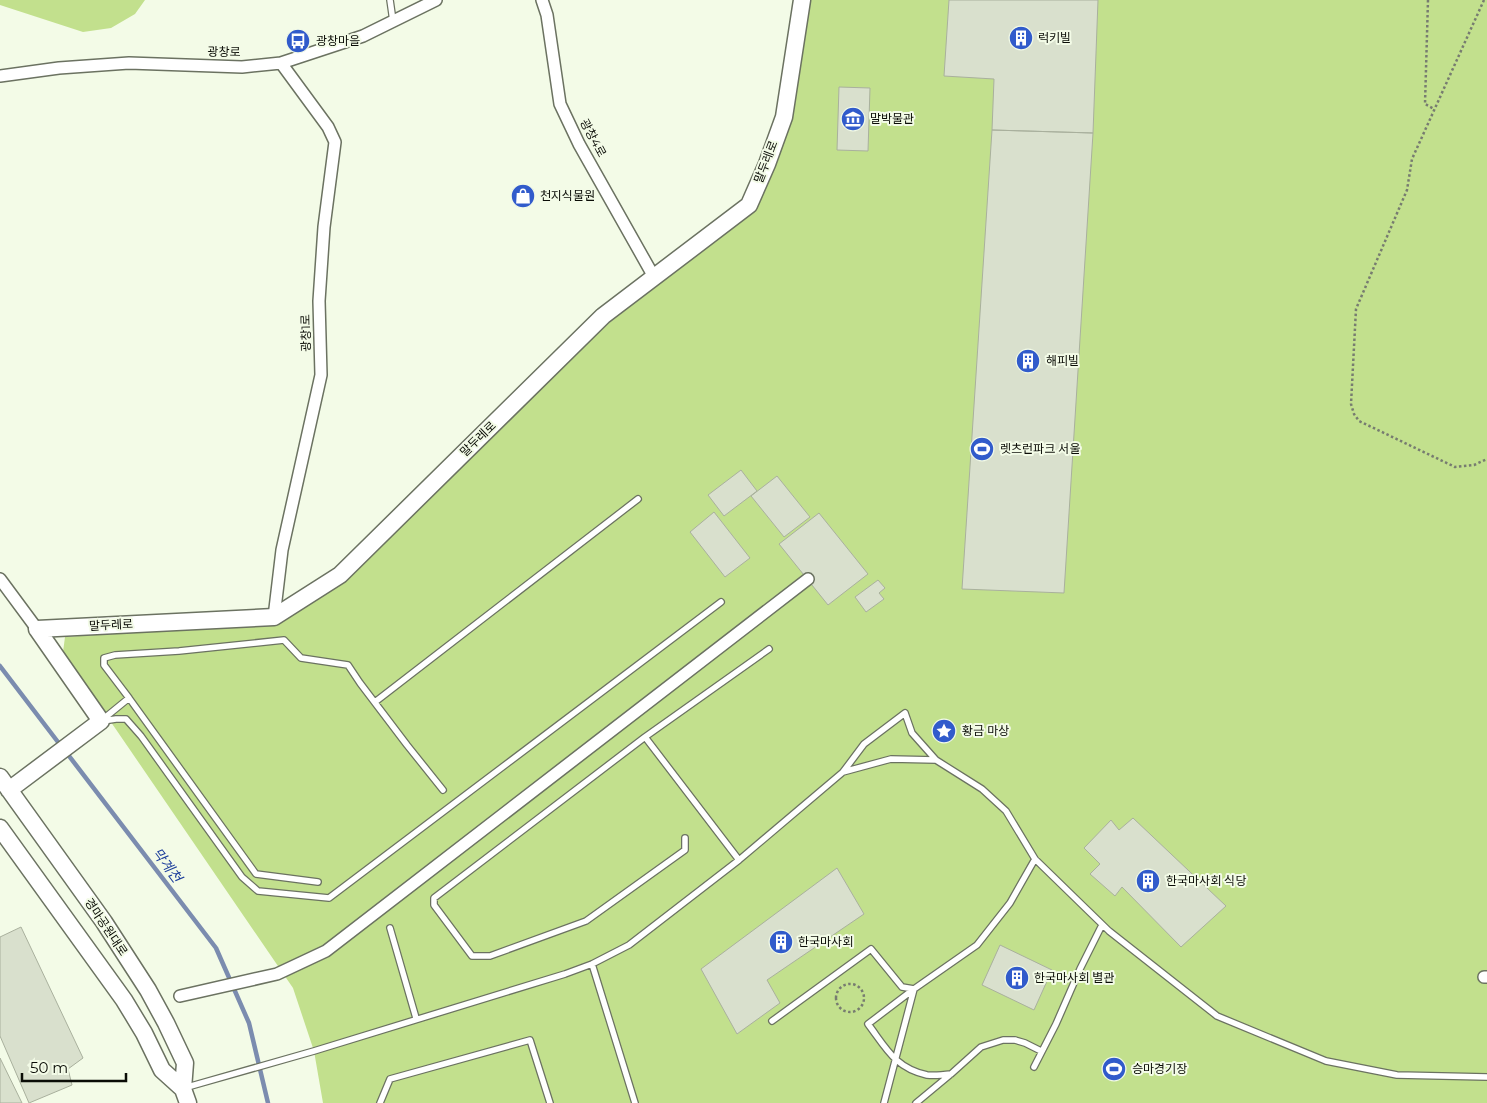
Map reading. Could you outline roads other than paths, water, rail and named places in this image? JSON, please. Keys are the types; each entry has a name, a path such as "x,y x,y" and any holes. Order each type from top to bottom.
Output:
{"street":[{"name":"광창로","path":"0,76 59,68 130,63 242,67 281,62 363,36 436,0"},
{"name":"광창4로","path":"542,0 547,14 560,104 579,144 654,277"},
{"name":"말두레로","path":"37,629 274,617 340,575 604,316 749,205 767,164 784,117 802,0"},
{"name":"광창1로","path":"274,617 282,550 320,375 319,301 324,227 335,142 328,127 281,62"},
{"path":"0,579 37,629 95,725 42,765 5,783"},
{"path":"180,996 277,974 326,951 808,579"},
{"name":"경마공원대로","path":"5,783 104,922 148,990 185,1063 185,1096"},
{"path":"0,828 124,1000 144,1033 162,1070 185,1096"}],"lane":[{"path":"390,0 393,22"},
{"path":"375,702 638,499"},
{"path":"95,725 116,718 126,719 136,730 242,876 258,891 330,898 721,602"},
{"path":"318,882 256,874 104,665 104,658 114,655 180,651 284,640 301,658 348,666 443,790"},
{"path":"685,838 685,850 586,921 490,956 472,956 434,905 434,898 645,737 769,649"},
{"path":"95,725 129,698"},
{"path":"185,1096 239,1074 416,1018 565,974 592,964 629,945 739,860 843,772 864,744 905,713 912,733 936,760 982,790 1006,811 1035,859 1109,931 1217,1016 1326,1061 1398,1075 1487,1077"},
{"path":"645,737 739,860"},
{"path":"843,772 891,759 936,760"},
{"path":"951,1074 929,1075 908,1069 895,1060 868,1024 977,945 1010,903 1035,859"},
{"path":"1034,1067 1102,924"},
{"path":"390,928 416,1018"},
{"path":"772,1021 871,949 902,987 914,989"},
{"path":"592,964 635,1103"},
{"path":"884,1103 914,989"},
{"path":"380,1103 390,1079 530,1040 550,1103"},
{"path":"916,1103 981,1047 1003,1040 1015,1040 1042,1051"}],"waterway":[{"name":"막계천","path":"0,666 61,746"},
{"name":"막계천","path":"66,752 216,948 249,1023 268,1103"}],"place":[{"name":"럭키빌","path":"1021,38"},
{"name":"광창마을","path":"298,41"},
{"name":"말박물관","path":"853,119"},
{"name":"천지식물원","path":"523,196"},
{"name":"해피빌","path":"1028,361"},
{"name":"렛츠런파크 서울","path":"982,449"},
{"name":"황금 마상","path":"944,731"},
{"name":"한국마사회 식당","path":"1148,881"},
{"name":"한국마사회","path":"781,942"},
{"name":"한국마사회 별관","path":"1017,978"},
{"name":"승마경기장","path":"1114,1069"}]}
